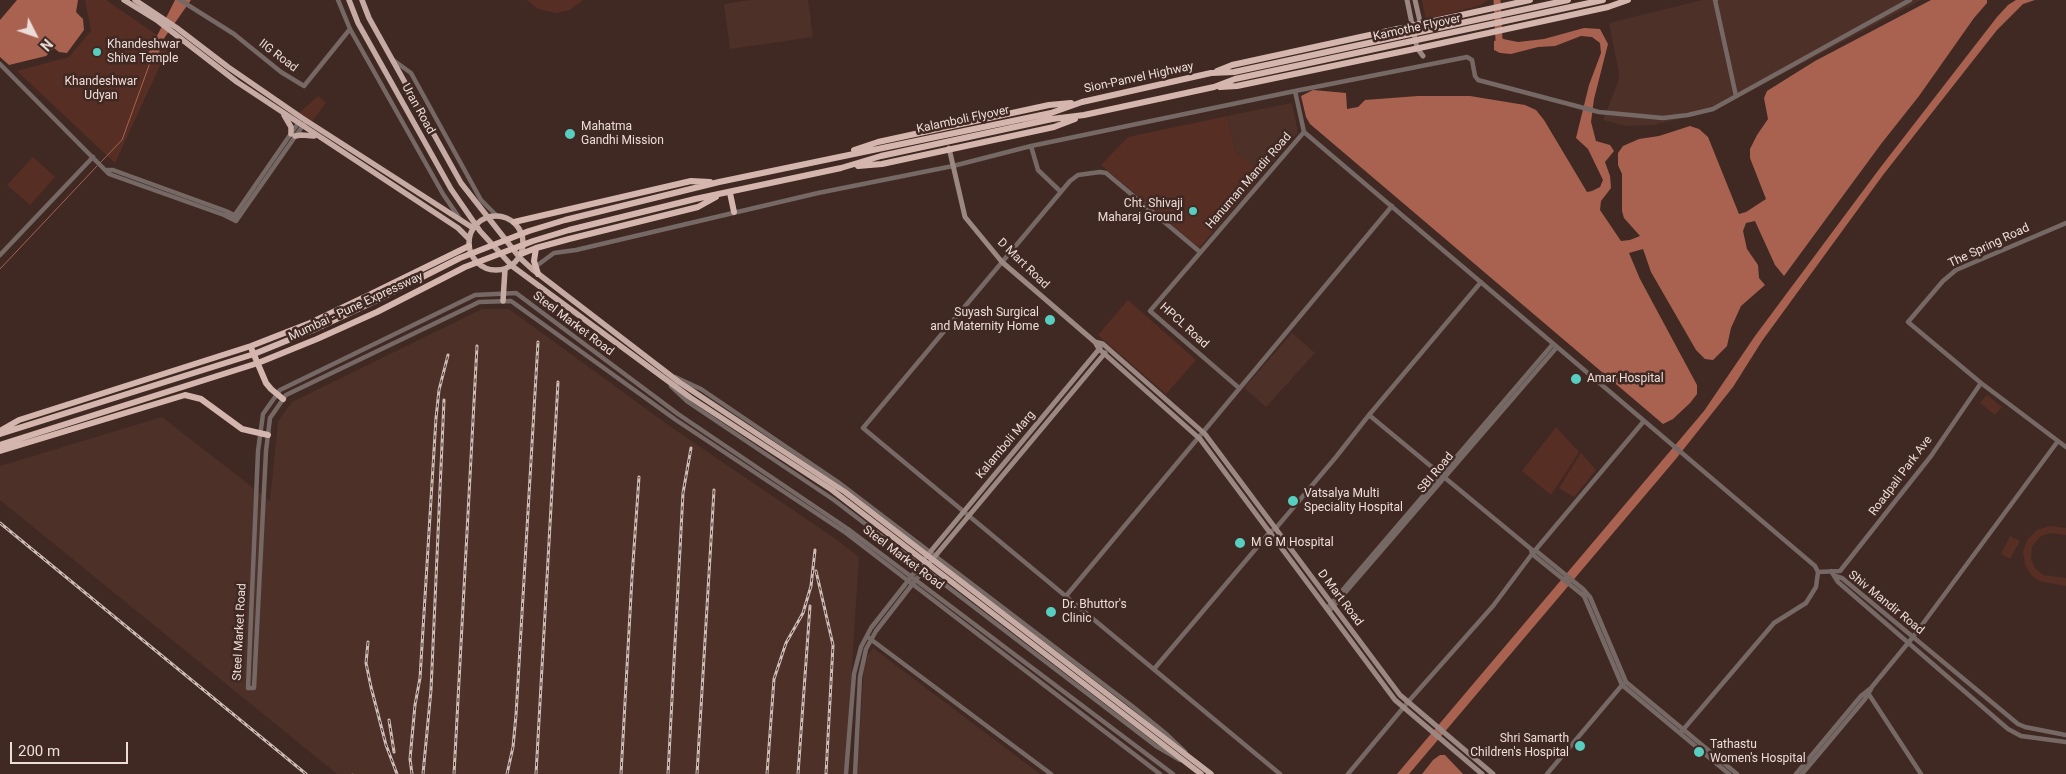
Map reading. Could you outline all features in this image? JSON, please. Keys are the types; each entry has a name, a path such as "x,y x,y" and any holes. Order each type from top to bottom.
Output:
{"highway":[{"path":"124,0 159,19"},
{"path":"135,0 302,122 318,137 450,223 469,242 474,259 481,266 494,271 505,270 512,266 521,256 536,248 698,207 722,194 841,168 882,164 1054,127 1084,115"},
{"name":"Uran Road","path":"349,0 358,22 451,189 475,226"},
{"name":"Uran Road","path":"362,0 369,18 461,183 474,202 538,274 665,375"},
{"path":"1211,74 1232,65 1530,0"},
{"name":"Kamothe Flyover","path":"1235,75 1568,0"},
{"name":"Kamothe Flyover","path":"1235,75 1602,0"},
{"path":"1214,87 1237,86 1421,48 1608,7 1628,0"},
{"path":"175,30 224,73 282,112 302,122 460,219 475,226 512,266 665,375 691,398 832,490 928,560 1187,759 1211,774"},
{"name":"Sion-Panvel Highway","path":"1052,116 1082,102 1211,74 1235,75"},
{"name":"Sion-Panvel Highway","path":"1052,116 1084,115 1214,87 1235,75"},
{"path":"514,222 691,181 719,182 839,156 878,142 1049,105 1082,102"},
{"path":"282,112 291,127 293,135 301,134 318,137"},
{"name":"Kalamboli Flyover","path":"880,153 1052,116"},
{"path":"839,156 880,153"},
{"path":"841,168 880,153"},
{"name":"Mumbai - Pune Expressway","path":"0,432 254,354 313,330 460,258 529,231 719,182"},
{"path":"730,193 734,212"},
{"name":"Mumbai - Pune Expressway","path":"0,445 258,363 377,312 464,267 533,241 617,218 722,194"},
{"path":"0,432 19,420 251,346 352,303 469,242 475,226 488,217 504,217 514,222 523,237 521,256"},
{"path":"536,248 535,267 538,274"},
{"path":"503,302 505,270"},
{"path":"251,346 266,382 283,399"},
{"path":"0,451 185,395 196,396 236,425 268,435"},
{"path":"1187,759 1201,774"}],"main road":[{"path":"1407,0 1423,56"},
{"path":"1415,0 1420,25 1421,48"},
{"name":"D Mart Road","path":"944,128 965,217 1002,262 1095,342 1104,354 1198,437 1386,688 1403,708 1482,774"},
{"name":"D Mart Road","path":"1095,342 1103,344 1108,348 1202,432 1276,528 1391,684 1408,702 1493,774"},
{"name":"Kalamboli Marg","path":"928,560 964,511 1103,344"},
{"name":"Kalamboli Marg","path":"928,560 969,516 1108,348"}],"street":[{"name":"IIG Road","path":"180,0 234,34 304,86 350,29"},
{"path":"338,0 350,29 443,194 460,219"},
{"path":"1716,0 1714,0 1736,96"},
{"path":"535,267 554,253 576,250 734,212 953,166 1031,146 1295,91 1470,58 1478,80 1599,112 1663,118 1679,116 1713,109 1910,0"},
{"path":"1423,56 1425,66"},
{"path":"392,59 410,73 481,200 497,216"},
{"path":"0,64 109,174 235,217 302,122"},
{"name":"Hanuman Mandir Road","path":"1200,252 1304,132 1295,91"},
{"path":"1304,132 1815,566 1818,572 1816,587 1806,603 1774,623 1682,731"},
{"path":"1031,146 1038,170 1061,192"},
{"path":"0,255 93,157"},
{"path":"1200,252 1106,173 1078,175 1061,192 863,428 1280,774"},
{"path":"1066,596 1392,206"},
{"name":"The Spring Road","path":"1981,383 1908,322 1943,280 1956,270 2066,222"},
{"name":"HPCL Road","path":"1200,252 1150,311 1239,388"},
{"path":"1154,669 1336,457 1368,415 1481,282"},
{"name":"Steel Market Road","path":"909,579 846,534 676,420 511,301 479,302 286,395 270,418 254,688 248,688 260,434 263,414 280,390 475,294 516,293 678,414 848,529 914,583 1160,774"},
{"name":"SBI Road","path":"1328,611 1555,345"},
{"path":"665,375 701,389 824,472 928,560 1138,711 1173,739 1187,759"},
{"path":"1981,383 2066,447"},
{"name":"Roadpali Park Ave","path":"1831,571 1840,571 1930,456 1981,383"},
{"path":"1368,415 1561,574 1587,593 1593,602 1624,683 1737,774"},
{"path":"1348,774 1408,702 1493,606 1533,551 1644,421"},
{"path":"1802,774 1913,638 2058,441"},
{"path":"846,774 854,674 861,647 909,579 928,560"},
{"path":"855,774 860,677 868,637 914,583 928,560"},
{"path":"1818,572 1831,571 1835,576"},
{"name":"Shiv Mandir Road","path":"1835,576 1842,578 2018,724 2066,735"},
{"name":"Shiv Mandir Road","path":"1835,576 1838,582 2014,733 2021,736 2066,742"},
{"name":"Steel Market Road","path":"914,583 1173,774"},
{"path":"868,637 1051,774"},
{"path":"1547,774 1624,683"},
{"path":"1796,774 1861,696 1869,691"},
{"path":"1869,691 1921,774"},
{"path":"1682,731 1729,774"},
{"path":"1150,766 1154,760"}],"shaded area":[{"path":"17,0 78,0 76,12 83,19 84,30 67,53 59,52 54,48 46,56 9,65 0,57 0,20"},
{"path":"175,0 191,0 165,37 155,63 145,60"},
{"path":"750,0 808,0 813,37 730,49 724,4"},
{"path":"1702,0 1921,0 1715,110 1654,125 1626,126 1603,120 1618,82 1619,73 1609,23"},
{"path":"1931,0 1987,0 1987,3 1784,276 1775,265 1755,221 1746,223 1743,231 1747,249 1758,265 1759,278 1765,285 1741,306 1731,328 1727,346 1713,360 1705,359 1696,350 1651,272 1643,249 1629,253 1640,279 1697,385 1697,394 1690,403 1673,419 1663,424 1310,124 1306,117 1301,96 1313,90 1346,93 1347,109 1358,107 1365,100 1418,96 1470,96 1525,105 1536,110 1544,120 1587,192 1592,191 1600,187 1603,180 1588,149 1576,138 1589,85 1601,53 1600,43 1592,37 1581,36 1555,46 1538,47 1511,54 1500,53 1494,50 1494,41 1503,39 1518,42 1544,39 1584,28 1600,29 1608,44 1594,99 1591,122 1596,141 1610,145 1614,151 1605,162 1610,176 1611,188 1601,201 1600,210 1621,241 1630,240 1640,236 1624,218 1622,211 1622,174 1618,165 1618,153 1623,146 1639,139 1659,136 1690,126 1699,129 1708,137 1739,214 1746,212 1766,199 1750,158 1750,149 1768,119 1764,98 1767,91 1815,61"},
{"path":"2016,0 2035,0 2023,4 1997,30 1883,175 1762,341 1733,387 1675,460 1409,774 1397,774 1704,411 1755,336 1880,168 1997,17 2008,5"},
{"path":"1292,103 1298,133 1263,174 1235,151 1227,116"},
{"path":"482,309 509,309 671,427 859,557 845,774 337,774 0,500 0,466 162,417 270,501 278,421 292,402"},
{"path":"1292,333 1315,353 1266,407 1244,388"},
{"path":"873,648 1040,774 857,774 864,669 867,656"},
{"path":"1440,755 1445,755 1463,774 1422,774 1433,760"}],"green space":[{"name":"Khandeshwar Udyan","path":"85,0 106,0 170,44 115,163 17,71 69,57 91,31"},
{"path":"527,0 583,0 570,10 556,13 538,9"},
{"path":"1422,0 1488,0 1481,5 1426,20"},
{"path":"318,96 326,103 312,121 299,113"},
{"name":"Cht. Shivaji Maharaj Ground","path":"1227,116 1235,151 1263,174 1199,248 1101,165 1128,137"},
{"path":"33,157 55,177 30,205 7,185"},
{"path":"1128,300 1196,360 1166,394 1098,335"},
{"path":"1987,395 2002,407 1995,415 1980,403"},
{"path":"1556,427 1579,452 1551,495 1522,471"},
{"path":"1581,453 1596,470 1574,497 1559,488"},
{"path":"2050,526 2066,528 2066,535 2050,533 2041,536 2032,546 2031,559 2035,568 2043,575 2066,578 2066,586 2039,581 2032,576 2025,565 2023,551 2028,539 2037,530"},
{"path":"2010,536 2020,541 2010,559 2001,554"}],"waterway":[{"path":"1497,0 1499,40 1506,45"},
{"path":"100,163 122,140 151,60"},
{"path":"0,269 97,166"}],"railway":[{"path":"507,774 513,747 516,715 538,342"},
{"path":"454,774 477,346"},
{"path":"412,774 410,759 415,705 420,678 436,418 439,390 448,355"},
{"path":"536,774 558,382"},
{"path":"423,774 431,690 444,400"},
{"path":"668,774 683,493 691,448"},
{"path":"621,774 639,477"},
{"path":"697,774 714,490"},
{"path":"0,523 306,774"},
{"path":"767,774 774,679 786,643 803,613 811,586 815,550"},
{"path":"816,571 833,645 826,774"},
{"path":"798,774 810,606"},
{"path":"368,642 366,663 371,687 386,745 397,774"},
{"path":"389,720 394,752"}],"place":[{"name":"Khandeshwar Shiva Temple","path":"97,52"},
{"name":"Mahatma Gandhi Mission","path":"570,134"},
{"name":"Cht. Shivaji Maharaj Ground","path":"1193,211"},
{"name":"Suyash Surgical and Maternity Home","path":"1050,320"},
{"name":"Amar Hospital","path":"1576,379"},
{"name":"Vatsalya Multi Speciality Hospital","path":"1293,501"},
{"name":"M G M Hospital","path":"1240,543"},
{"name":"Dr. Bhuttor's Clinic","path":"1051,612"},
{"name":"Shri Samarth Children's Hospital","path":"1580,746"},
{"name":"Tathastu Women's Hospital","path":"1699,752"}]}
